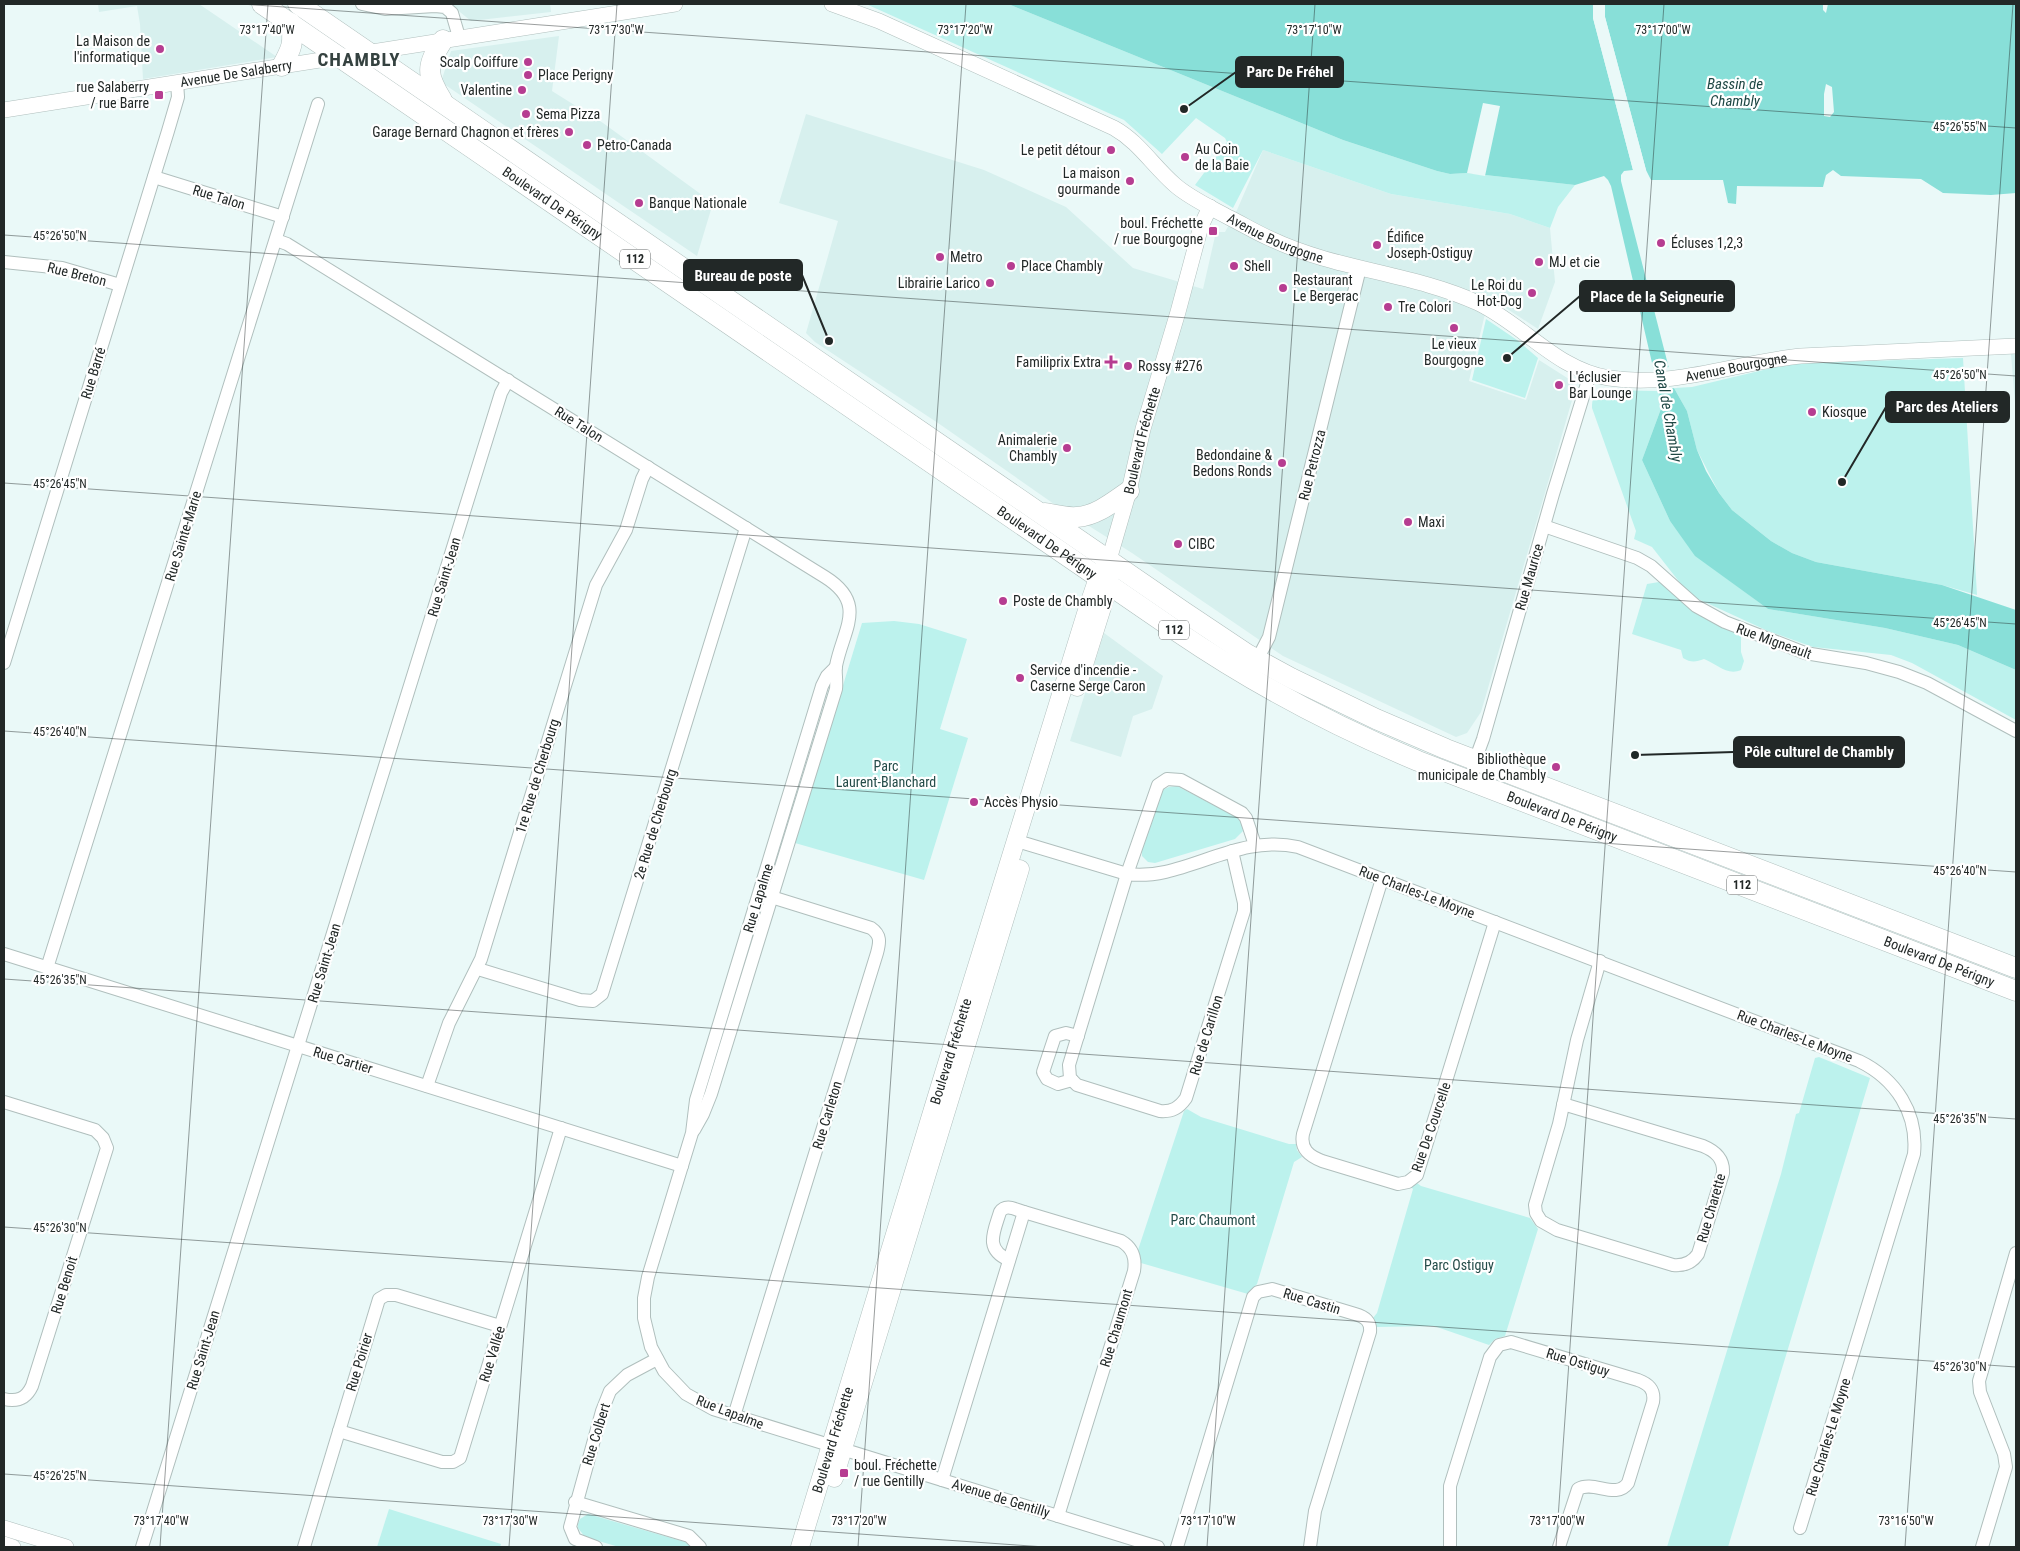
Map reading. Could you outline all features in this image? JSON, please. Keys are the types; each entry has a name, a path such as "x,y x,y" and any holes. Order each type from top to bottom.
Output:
{"main road":[{"name":"Boulevard De Périgny","path":"262,4 1209,653 1275,692 1379,744 1467,780 2016,991"},
{"name":"Boulevard De Périgny","path":"298,4 1257,660 1376,719 1475,760 2016,968"},
{"path":"282,66 293,42 290,23"},
{"path":"444,104 432,83 429,69 432,59 451,39"},
{"path":"1040,512 1070,517 1081,516 1101,509 1129,491"},
{"name":"Boulevard Fréchette","path":"813,1547 837,1447 940,1086 1022,842 1109,560"},
{"name":"Boulevard Fréchette","path":"800,1547 837,1447"}],"street":[{"path":"362,4 385,9 445,7 452,13 451,39"},
{"name":"Avenue De Salaberry","path":"4,110 675,4"},
{"name":"Avenue Bourgogne","path":"832,4 878,21 1114,128 1137,144 1174,185 1210,207 1285,245 1471,300 1507,319 1565,363 1590,374 1636,380 1684,378 1766,360 1801,356 2016,346"},
{"name":"Rue Barré","path":"4,660 178,97 177,82"},
{"name":"Rue Sainte-Marie","path":"47,968 318,104"},
{"name":"Rue Talon","path":"154,177 283,217"},
{"name":"Boulevard Fréchette","path":"1109,560 1129,491 1143,429 1178,312 1201,226 1210,207"},
{"name":"Rue Talon","path":"276,240 508,380 838,587 845,594 849,606 850,619 847,631"},
{"name":"Rue Breton","path":"4,262 62,268 120,285"},
{"name":"Rue Petrozza","path":"1257,660 1269,637 1360,268"},
{"name":"Rue Maurice","path":"1467,780 1475,760 1590,374"},
{"name":"Rue Saint-Jean","path":"142,1547 501,393 508,380"},
{"name":"1re Rue de Cherbourg","path":"427,1086 449,1023 478,969 594,590 626,530 648,467"},
{"name":"Rue Migneault","path":"1544,526 1597,543 1645,562 1696,606 1736,627 1805,653 1866,663 1899,672 1927,683 2016,731"},
{"name":"2e Rue de Cherbourg","path":"478,969 580,1000 593,1000 602,994 746,528"},
{"name":"Rue Lapalme","path":"692,1133 708,1103 772,897 836,689 836,667 847,631"},
{"name":"Rue Lapalme","path":"836,667 827,676 822,686 697,1095 692,1133 650,1270 644,1298 645,1325 657,1359 667,1375 686,1394 704,1405 734,1416 837,1447"},
{"path":"1072,1080 1069,1068 1078,1036 1153,792 1158,785 1167,779 1181,780 1242,813 1246,818 1255,846"},
{"name":"Rue Charles-Le Moyne","path":"1022,842 1127,874 1137,875 1162,872 1255,846 1277,844 1298,847 1600,961 1867,1065 1893,1085 1905,1103 1912,1119 1915,1141 1912,1162 1800,1528"},
{"name":"Rue de Carillon","path":"1078,1036 1066,1033 1055,1036 1043,1072 1047,1079 1058,1084 1072,1080 1082,1086 1160,1111 1178,1108 1186,1098 1244,911 1244,902 1232,851"},
{"name":"Rue De Courcelle","path":"1382,879 1303,1134 1303,1148 1317,1159 1398,1184 1408,1182 1417,1175 1495,922"},
{"name":"Rue Carleton","path":"734,1416 879,941 879,936 871,928 760,893"},
{"name":"Rue Cartier","path":"4,954 682,1166"},
{"name":"Rue Charette","path":"1563,1104 1703,1146 1710,1149 1720,1158 1723,1172 1698,1254 1690,1262 1683,1265 1673,1265 1557,1230 1545,1224 1538,1217 1535,1209 1559,1124 1563,1104 1577,1040 1600,961"},
{"name":"Rue Benoit","path":"4,1102 94,1130 103,1138 106,1148 32,1386 29,1393 21,1399 4,1399"},
{"name":"Rue Vallée","path":"339,1430 442,1462 450,1463 458,1460 463,1453 561,1128"},
{"name":"Rue Chaumont","path":"1009,1260 996,1252 992,1241 1001,1210 1006,1208 1121,1241 1130,1248 1135,1260 1134,1271 1058,1516"},
{"path":"942,1480 1024,1212"},
{"path":"1982,1547 2006,1467 2005,1459 1980,1392 1979,1381 2016,1252"},
{"name":"Rue Castin","path":"1177,1547 1253,1297 1261,1291 1272,1289 1355,1314 1365,1318 1370,1325 1370,1332 1315,1511 1310,1547"},
{"name":"Rue Poirier","path":"304,1547 376,1306 381,1297 396,1295 500,1326"},
{"name":"Rue Ostiguy","path":"1450,1547 1450,1486 1490,1357 1498,1346 1511,1342 1638,1380 1650,1386 1653,1393 1653,1402 1628,1483 1619,1490 1586,1486 1578,1489 1559,1547"},
{"name":"Rue Colbert","path":"596,1547 579,1541 570,1532 576,1502 602,1411 610,1392 627,1375 657,1359"},
{"name":"Avenue de Gentilly","path":"837,1447 1158,1547"},
{"path":"576,1502 689,1536 700,1547"},
{"path":"4,1528 66,1547"},
{"path":"4,1544 13,1547"}],"shaded area":[{"path":"98,4 199,4 277,57 143,79 140,24 137,6 99,12"},
{"path":"450,4 550,4 551,12 471,21"},
{"path":"559,36 552,91 603,123 713,203 697,256 441,82 451,51"},
{"path":"806,114 984,170 1066,207 1133,268 1203,289 1216,232 1225,232 1237,210 1263,150 1391,194 1510,214 1550,228 1555,282 1538,329 1489,297 1469,381 1526,400 1539,360 1572,381 1575,390 1481,712 1467,733 1456,737 1283,656 815,342 806,333 838,221 779,203"},
{"path":"2010,342 2016,342 2016,415"},
{"path":"1104,633 1163,676 1152,709 1133,716 1121,757 1070,741"}],"green space":[{"path":"866,4 1008,4 1343,140 1437,171 1450,174 1467,173 1575,185 1558,207 1550,228 1510,214 1391,194 1263,150 1233,208 1195,185 1227,142 1225,138 1196,118 1162,154 1124,120"},
{"path":"1486,319 1517,340 1538,358 1525,398 1472,380"},
{"path":"1963,358 1977,595 1942,585 1816,562 1792,553 1771,541 1732,510 1719,493 1697,450 1687,411 1674,388 1692,387 1780,366 1807,363"},
{"path":"1603,390 1659,391 1662,406 1642,460 1670,521 1696,556 1768,609 1885,628 1958,645 2016,670 2016,720 1912,663 1891,655 1813,647 1768,631 1698,599 1684,588 1652,547 1634,539 1636,531 1592,408 1594,397"},
{"path":"1659,582 1695,611 1741,634 1741,652 1744,661 1741,670 1731,672 1704,659 1689,661 1683,658 1681,650 1632,634 1647,584"},
{"name":"Parc Laurent-Blanchard","path":"894,621 919,624 967,639 940,729 968,738 924,880 795,843 862,623"},
{"path":"1177,786 1238,818 1241,821 1243,831 1235,839 1155,863 1148,862 1142,856 1142,849 1162,790"},
{"path":"1819,1057 1870,1078 1728,1547 1667,1547 1781,1174 1796,1114 1799,1113 1815,1058"},
{"name":"Parc Chaumont","path":"1187,1109 1201,1117 1289,1144 1296,1144 1297,1150 1302,1157 1294,1162 1257,1284 1248,1294 1141,1263 1138,1250 1184,1111"},
{"name":"Parc Ostiguy","path":"1417,1183 1421,1186 1530,1218 1538,1229 1505,1336 1495,1339 1489,1345 1434,1326 1376,1327 1373,1318 1377,1313 1413,1189 1411,1187"},
{"path":"389,1509 501,1544 500,1547 377,1547"},
{"path":"588,1514 685,1542 692,1547 619,1547 585,1537 578,1528 578,1524 580,1519"}],"water":[{"name":"Canal de Chambly","path":"1008,4 1593,4 1593,18 1633,170 1624,171 1621,175 1621,181 1674,388 1687,411 1697,450 1706,471 1719,493 1732,510 1771,541 1792,553 1816,562 1942,585 2016,610 2016,670 1958,645 1885,628 1768,609 1695,556 1670,521 1642,460 1662,406 1611,186 1604,176 1575,185 1467,173 1450,174 1437,171 1343,140"},
{"name":"Bassin de Chambly","path":"1605,4 1823,4 1823,10 1826,13 1828,4 2016,4 2016,193 1991,195 1943,193 1921,179 1841,176 1833,170 1826,175 1823,187 1737,186 1736,204 1728,203 1723,180 1651,180 1646,170 1605,17","holes":["1826,84 1832,87 1834,112 1830,117 1824,116"]}],"pier":[{"path":"1593,4 1595,4 1596,17 1636,170 1633,170 1593,18"},
{"path":"1602,4 1605,4 1605,17 1646,170 1643,170 1603,17"},
{"path":"1483,103 1500,106 1485,176 1467,173"},
{"path":"1671,367 1677,388 1656,389 1651,368"}],"place":[{"name":"La Maison de l'informatique","path":"160,49"},
{"name":"Scalp Coiffure","path":"528,62"},
{"name":"Place Perigny","path":"528,75"},
{"name":"Valentine","path":"522,90"},
{"name":"rue Salaberry / rue Barre","path":"159,95"},
{"name":"Parc De Fréhel","path":"1184,109"},
{"name":"Sema Pizza","path":"526,114"},
{"name":"Garage Bernard Chagnon et frères","path":"569,132"},
{"name":"Petro-Canada","path":"587,145"},
{"name":"Le petit détour","path":"1111,150"},
{"name":"Au Coin de la Baie","path":"1185,157"},
{"name":"La maison gourmande","path":"1130,181"},
{"name":"Banque Nationale","path":"639,203"},
{"name":"boul. Fréchette / rue Bourgogne","path":"1213,231"},
{"name":"Écluses 1,2,3","path":"1661,243"},
{"name":"Édifice Joseph-Ostiguy","path":"1377,245"},
{"name":"Metro","path":"940,257"},
{"name":"MJ et cie","path":"1539,262"},
{"name":"Place Chambly","path":"1011,266"},
{"name":"Shell","path":"1234,266"},
{"name":"Librairie Larico","path":"990,283"},
{"name":"Restaurant Le Bergerac","path":"1283,288"},
{"name":"Le Roi du Hot-Dog","path":"1532,293"},
{"name":"Tre Colori","path":"1388,307"},
{"name":"Le vieux Bourgogne","path":"1454,328"},
{"name":"Bureau de poste","path":"829,341"},
{"name":"Place de la Seigneurie","path":"1507,358"},
{"name":"Familiprix Extra","path":"1111,362"},
{"name":"Rossy #276","path":"1128,366"},
{"name":"L'éclusier Bar Lounge","path":"1559,385"},
{"name":"Kiosque","path":"1812,412"},
{"name":"Animalerie Chambly","path":"1067,448"},
{"name":"Bedondaine & Bedons Ronds","path":"1282,463"},
{"name":"Parc des Ateliers","path":"1842,482"},
{"name":"Maxi","path":"1408,522"},
{"name":"CIBC","path":"1178,544"},
{"name":"Poste de Chambly","path":"1003,601"},
{"name":"Service d'incendie - Caserne Serge Caron","path":"1020,678"},
{"name":"Pôle culturel de Chambly","path":"1635,755"},
{"name":"Bibliothèque municipale de Chambly","path":"1556,767"},
{"name":"Accès Physio","path":"974,802"},
{"name":"boul. Fréchette / rue Gentilly","path":"844,1473"}],"district":[{"name":"CHAMBLY","path":"359,59"}]}
